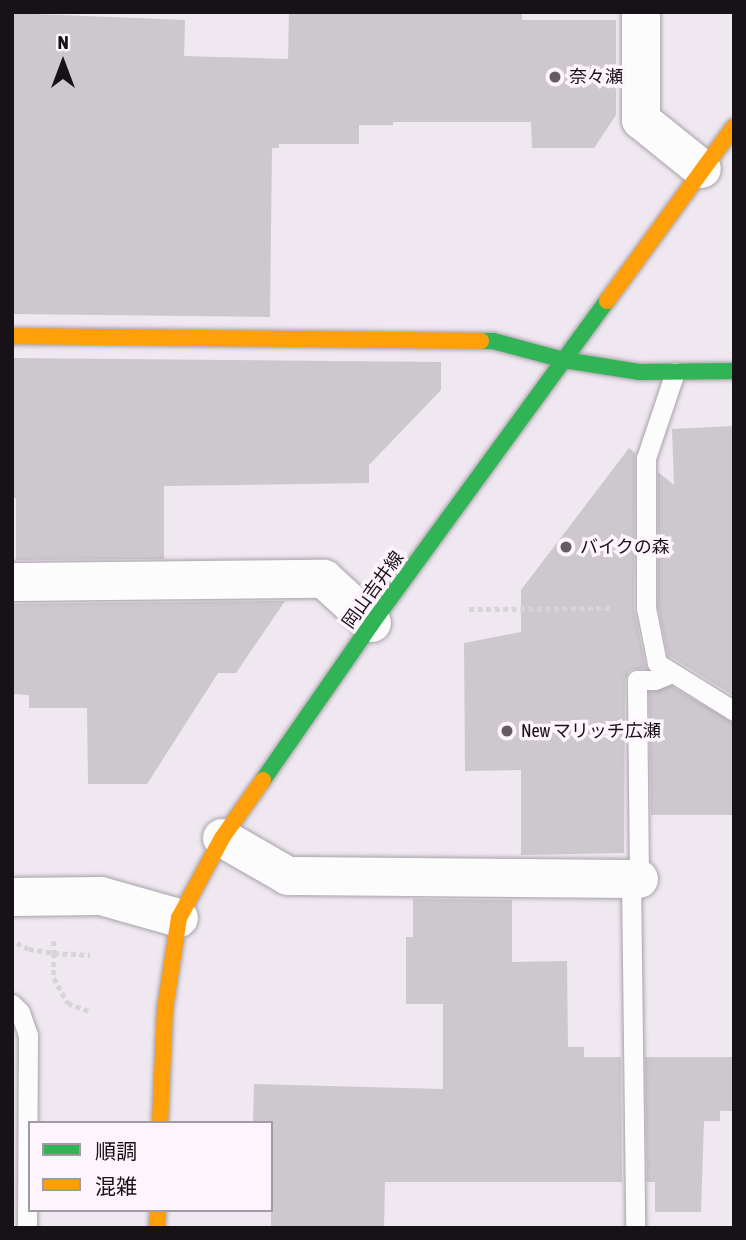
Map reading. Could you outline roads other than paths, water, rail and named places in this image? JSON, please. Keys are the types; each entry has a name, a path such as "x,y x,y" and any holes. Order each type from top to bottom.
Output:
{"main road":[{"name":"岡山吉井線","path":"160,1121 164,1009 179,918 222,838 372,623 734,127"},
{"path":"12,336 493,341 564,359 640,372 734,371"}],"street":[{"path":"641,12 641,120 702,169"},
{"path":"12,582 324,579 372,623"},
{"path":"222,838 288,876 635,879"},
{"path":"12,897 101,896 179,918"}],"lane":[{"path":"675,372 646,458 646,608 657,663 734,711"},
{"path":"635,1228 637,680 655,680 672,673"},
{"path":"12,1004 20,1012 28,1035 29,1121"},
{"path":"27,1228 28,1184"}],"place":[{"name":"奈々瀬","path":"555,77"},
{"name":"バイクの森","path":"566,547"},
{"name":"New マリッチ広瀬","path":"507,731"}]}
